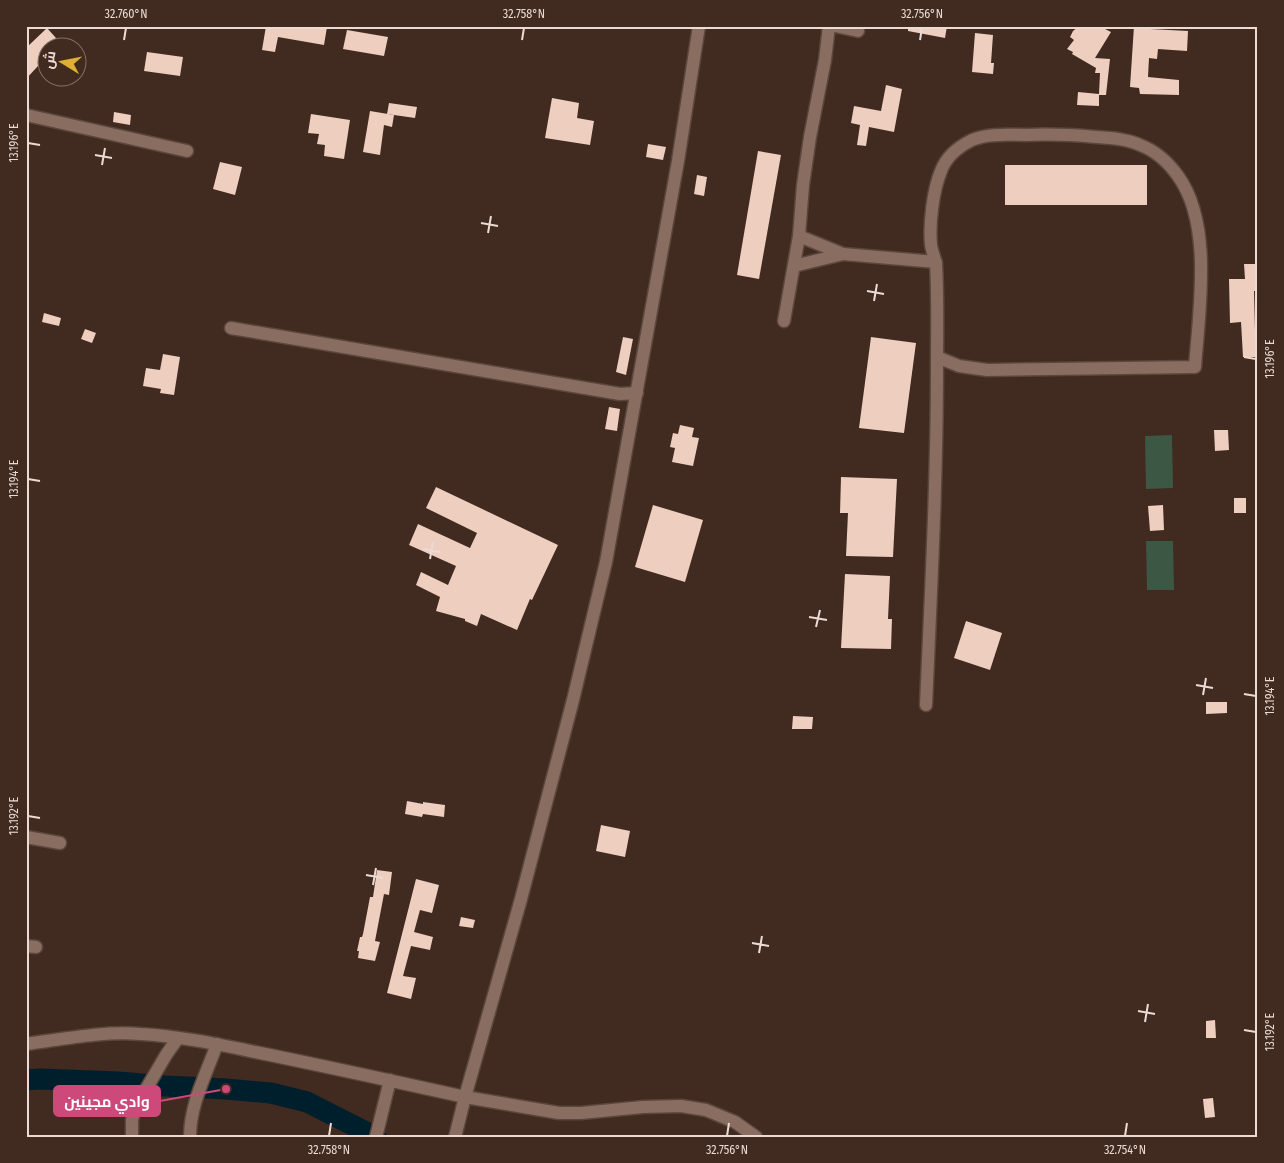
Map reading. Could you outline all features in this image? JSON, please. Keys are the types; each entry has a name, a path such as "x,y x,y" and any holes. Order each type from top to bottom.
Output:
{"street":[{"path":"455,1137 521,899 606,562 678,161 699,26"},
{"path":"784,321 799,236 803,185 810,136 825,60 829,26"},
{"path":"835,26 858,31"},
{"path":"26,115 187,151"},
{"path":"926,704 936,490 936,357 936,262 931,245 935,186 942,168 953,152 973,140 996,134 1057,134 1113,138 1137,143 1153,150 1178,177 1188,193 1194,210 1199,236 1201,270 1195,367 987,370 959,366 936,357"},
{"path":"799,236 843,254 936,262"},
{"path":"794,266 843,254"},
{"path":"231,328 620,394 637,393"},
{"path":"26,838 60,842"},
{"path":"26,1044 92,1034 140,1034 178,1038 217,1044 465,1097 559,1113 582,1114 642,1107 681,1106 706,1110 735,1122 756,1137"},
{"path":"132,1137 132,1120 138,1103 178,1038"},
{"path":"190,1137 190,1125 196,1098 217,1044"},
{"path":"376,1137 390,1080"}],"green space":[{"path":"1172,435 1173,488 1146,489 1145,436"},
{"path":"1146,541 1173,541 1174,590 1147,590"}],"building":[{"path":"266,26 327,27 324,45 278,37 275,52 262,50"},
{"path":"908,26 947,26 945,38 908,31"},
{"path":"1083,26 1107,26 1105,29 1111,32 1095,58 1110,59 1106,95 1099,95 1099,106 1077,105 1078,92 1099,94 1100,73 1095,73 1096,68 1067,49 1074,40 1070,37 1073,31"},
{"path":"1134,26 1151,26 1150,29 1188,31 1187,51 1158,49 1157,59 1149,58 1148,77 1179,80 1179,95 1140,94 1139,88 1130,87"},
{"path":"47,28 56,38 38,38 38,66 26,79 26,48"},
{"path":"347,30 388,37 384,56 343,49"},
{"path":"975,33 993,35 991,63 994,63 993,74 972,72"},
{"path":"147,52 183,57 180,76 144,71"},
{"path":"886,85 902,89 894,132 869,127 866,146 857,145 860,125 851,123 854,106 881,111"},
{"path":"552,98 579,103 577,118 594,121 590,145 545,138"},
{"path":"389,103 417,107 415,118 387,114"},
{"path":"370,111 394,115 392,127 384,125 380,155 363,152"},
{"path":"114,112 131,115 130,125 113,122"},
{"path":"311,114 350,120 344,159 324,156 325,145 317,144 319,134 308,133"},
{"path":"648,144 666,147 663,160 646,157"},
{"path":"758,151 781,155 759,279 737,275"},
{"path":"220,162 242,167 235,195 213,189"},
{"path":"1005,165 1147,165 1147,205 1005,205"},
{"path":"697,175 707,177 704,196 694,194"},
{"path":"1244,264 1258,264 1258,291 1254,291 1255,330 1258,330 1258,357 1243,357 1241,322 1230,323 1229,279 1245,279"},
{"path":"44,313 61,318 59,326 42,322"},
{"path":"85,329 96,333 92,343 81,339"},
{"path":"623,337 633,339 626,375 616,372"},
{"path":"871,337 916,343 904,433 859,428"},
{"path":"163,354 180,357 174,395 160,393 161,389 143,386 146,368 160,370"},
{"path":"609,407 620,409 617,431 605,429"},
{"path":"680,425 694,428 692,437 699,438 693,466 672,462 675,448 670,447 673,433 678,434"},
{"path":"1214,430 1228,430 1229,450 1215,451"},
{"path":"841,477 897,479 893,557 846,556 848,513 840,513"},
{"path":"436,487 558,545 532,600 530,599 517,630 481,614 477,626 465,621 465,619 436,611 440,597 416,585 421,572 448,585 456,566 409,545 418,524 470,548 477,533 426,508"},
{"path":"1234,498 1246,498 1246,513 1234,513"},
{"path":"653,505 703,520 685,582 635,567"},
{"path":"1163,505 1164,530 1150,531 1148,506"},
{"path":"845,574 890,576 888,619 892,619 891,649 841,648"},
{"path":"966,621 1002,633 990,670 954,658"},
{"path":"1206,702 1227,702 1227,713 1206,714"},
{"path":"793,716 813,717 812,729 792,729"},
{"path":"407,801 445,805 444,817 423,814 422,817 405,814"},
{"path":"601,825 630,831 625,857 596,851"},
{"path":"377,870 392,872 389,895 384,894 375,941 380,942 375,961 358,958 359,951 357,951 360,937 363,934 370,897 373,897"},
{"path":"416,879 439,885 432,913 420,910 414,932 433,937 430,950 411,946 403,976 416,978 411,999 387,993"},
{"path":"461,917 475,920 473,928 459,926"},
{"path":"1215,1020 1216,1038 1206,1038 1206,1021"},
{"path":"1213,1098 1215,1117 1205,1118 1203,1099"}],"waterway":[{"path":"26,1080 118,1082 271,1093 307,1102 376,1137"}],"place":[{"name":"وادي مجينين","path":"226,1089"}]}
